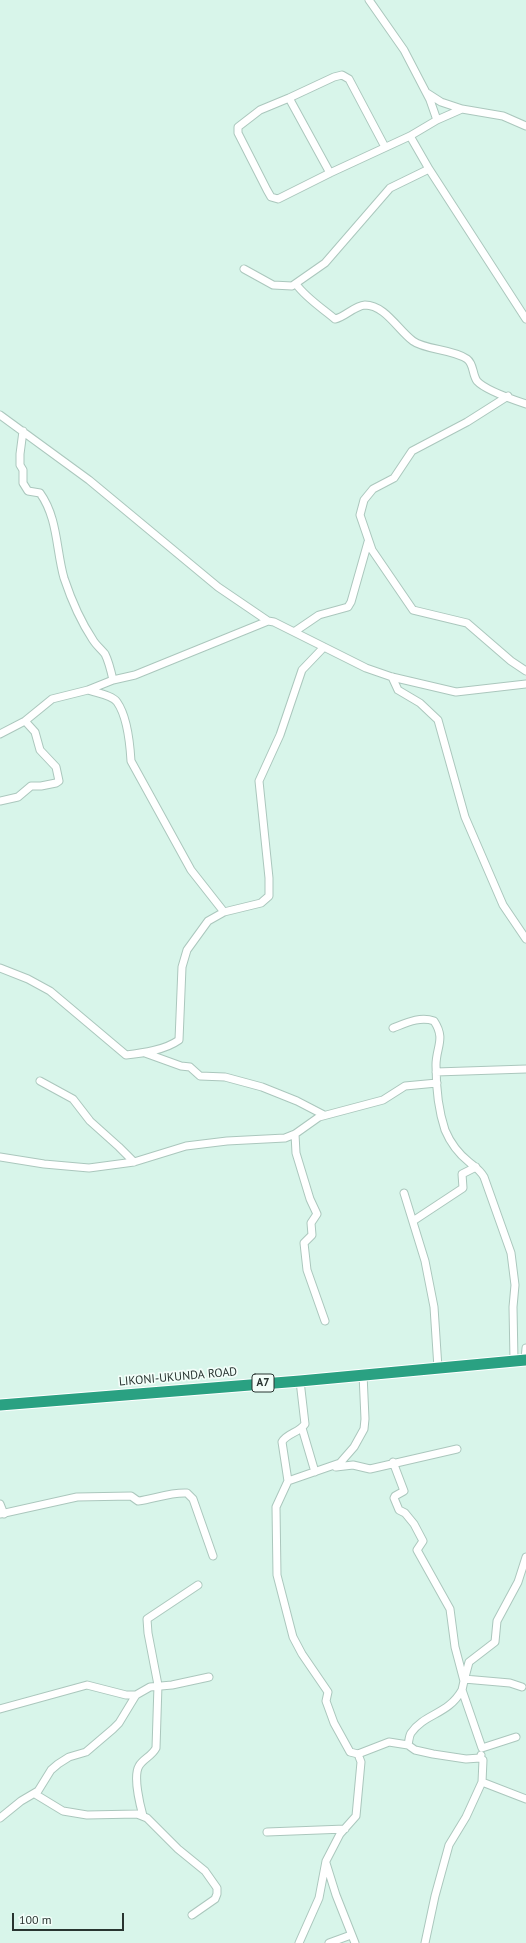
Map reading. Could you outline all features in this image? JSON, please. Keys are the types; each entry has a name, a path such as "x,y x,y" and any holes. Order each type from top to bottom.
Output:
{"highway":[{"name":"LIKONI-UKUNDA ROAD","path":"0,1405 300,1381 522,1360"}],"street":[{"path":"369,0 404,50 437,120"},
{"path":"385,147 350,79 346,76 334,76 289,98 260,110 238,127 238,133 267,190 271,197 278,199 410,136 437,120 462,109"},
{"path":"424,91 436,100 462,109 503,116 526,126"},
{"path":"289,98 330,173"},
{"path":"410,136 429,169 526,320"},
{"path":"244,269 273,285 288,287 296,284 325,263 390,188 429,169"},
{"path":"296,284 305,296 317,303 335,319 363,305 372,306 388,316 413,341 443,350 468,360 471,364 473,375 478,382 526,404"},
{"path":"508,396 467,422 412,451 394,478 368,494 364,500 360,515 368,542 413,610 467,623 511,661 526,671"},
{"path":"0,415 90,480 218,587 268,621 294,632 366,668 392,677 456,692 526,684"},
{"path":"23,431 20,454 23,483 28,491 39,492 53,520 59,557 65,580 86,628 94,642 105,655 113,680"},
{"path":"294,632 319,615 348,607 368,542"},
{"path":"0,734 25,721 52,699 88,690 113,680 135,675 268,621"},
{"path":"0,968 28,979 50,991 126,1055 145,1053 174,1043 180,1038 182,967 184,955 208,921 224,912 261,903 269,896 269,878 259,782 280,736 302,670 324,647"},
{"path":"392,677 398,690 420,703 438,720 465,817 503,905 526,939"},
{"path":"88,690 110,697 117,702 129,741 131,761 192,870 224,912"},
{"path":"0,801 18,797 31,786 41,786 56,783 58,781 56,767 40,750 36,732 25,721"},
{"path":"393,1028 415,1020 434,1021 441,1036 436,1062 436,1072 442,1118 448,1137 457,1150 469,1163 476,1167 484,1177 511,1251 515,1285 513,1307 522,1360"},
{"path":"145,1053 181,1066 190,1067 200,1076 225,1077 262,1087 297,1101 324,1115"},
{"path":"436,1072 526,1069"},
{"path":"40,1081 73,1099 90,1121 134,1162"},
{"path":"0,1157 44,1164 89,1168 134,1162 186,1146 227,1141 285,1138 296,1134 314,1120 324,1115 383,1100 405,1086 437,1084"},
{"path":"296,1134 296,1153 316,1214 311,1223 312,1235 305,1241 307,1270 325,1321"},
{"path":"413,1221 463,1188 462,1174 476,1167"},
{"path":"404,1193 425,1261 434,1307 438,1368"},
{"path":"522,1360 526,1348"},
{"path":"288,1480 330,1467 346,1458 364,1429 366,1413 363,1374"},
{"path":"300,1381 305,1424 302,1428 285,1438 282,1442 288,1480 276,1507 277,1575 289,1625 302,1654 328,1692 326,1701 334,1723 350,1752 358,1754 389,1742 408,1745 415,1750 434,1754 466,1759 480,1758"},
{"path":"302,1428 314,1472"},
{"path":"330,1467 352,1465 370,1469 393,1462 457,1449"},
{"path":"393,1462 404,1491 394,1496 394,1498 399,1510 406,1513 423,1541 417,1550 450,1609 455,1647 464,1680"},
{"path":"0,1504 2,1514 14,1510 77,1497 131,1496 138,1501 160,1498 173,1493 187,1493 192,1497 213,1556"},
{"path":"408,1745 411,1733 425,1720 451,1705 462,1690 469,1662 495,1642 497,1621 518,1582 526,1558"},
{"path":"143,1816 138,1794 138,1770 140,1764 154,1752 156,1748 158,1685 148,1633 147,1619 198,1585"},
{"path":"0,1818 21,1801 35,1794 40,1789 51,1770 58,1764 69,1757 86,1752 117,1726 136,1695 150,1687 158,1685 172,1685 209,1677"},
{"path":"464,1680 510,1682 522,1687"},
{"path":"0,1709 87,1685 126,1695 136,1695"},
{"path":"462,1690 483,1751 480,1758"},
{"path":"482,1748 516,1737"},
{"path":"299,1943 319,1898 326,1861 345,1829 356,1816 361,1762 358,1754"},
{"path":"425,1943 435,1896 449,1845 466,1817 482,1782 483,1760 480,1758"},
{"path":"482,1782 526,1798"},
{"path":"35,1794 62,1811 87,1815 137,1814 143,1816 200,1867 217,1888 218,1892 215,1899 192,1915"},
{"path":"267,1832 345,1829"},
{"path":"326,1861 336,1895 355,1943"},
{"path":"329,1943 351,1935"}]}
